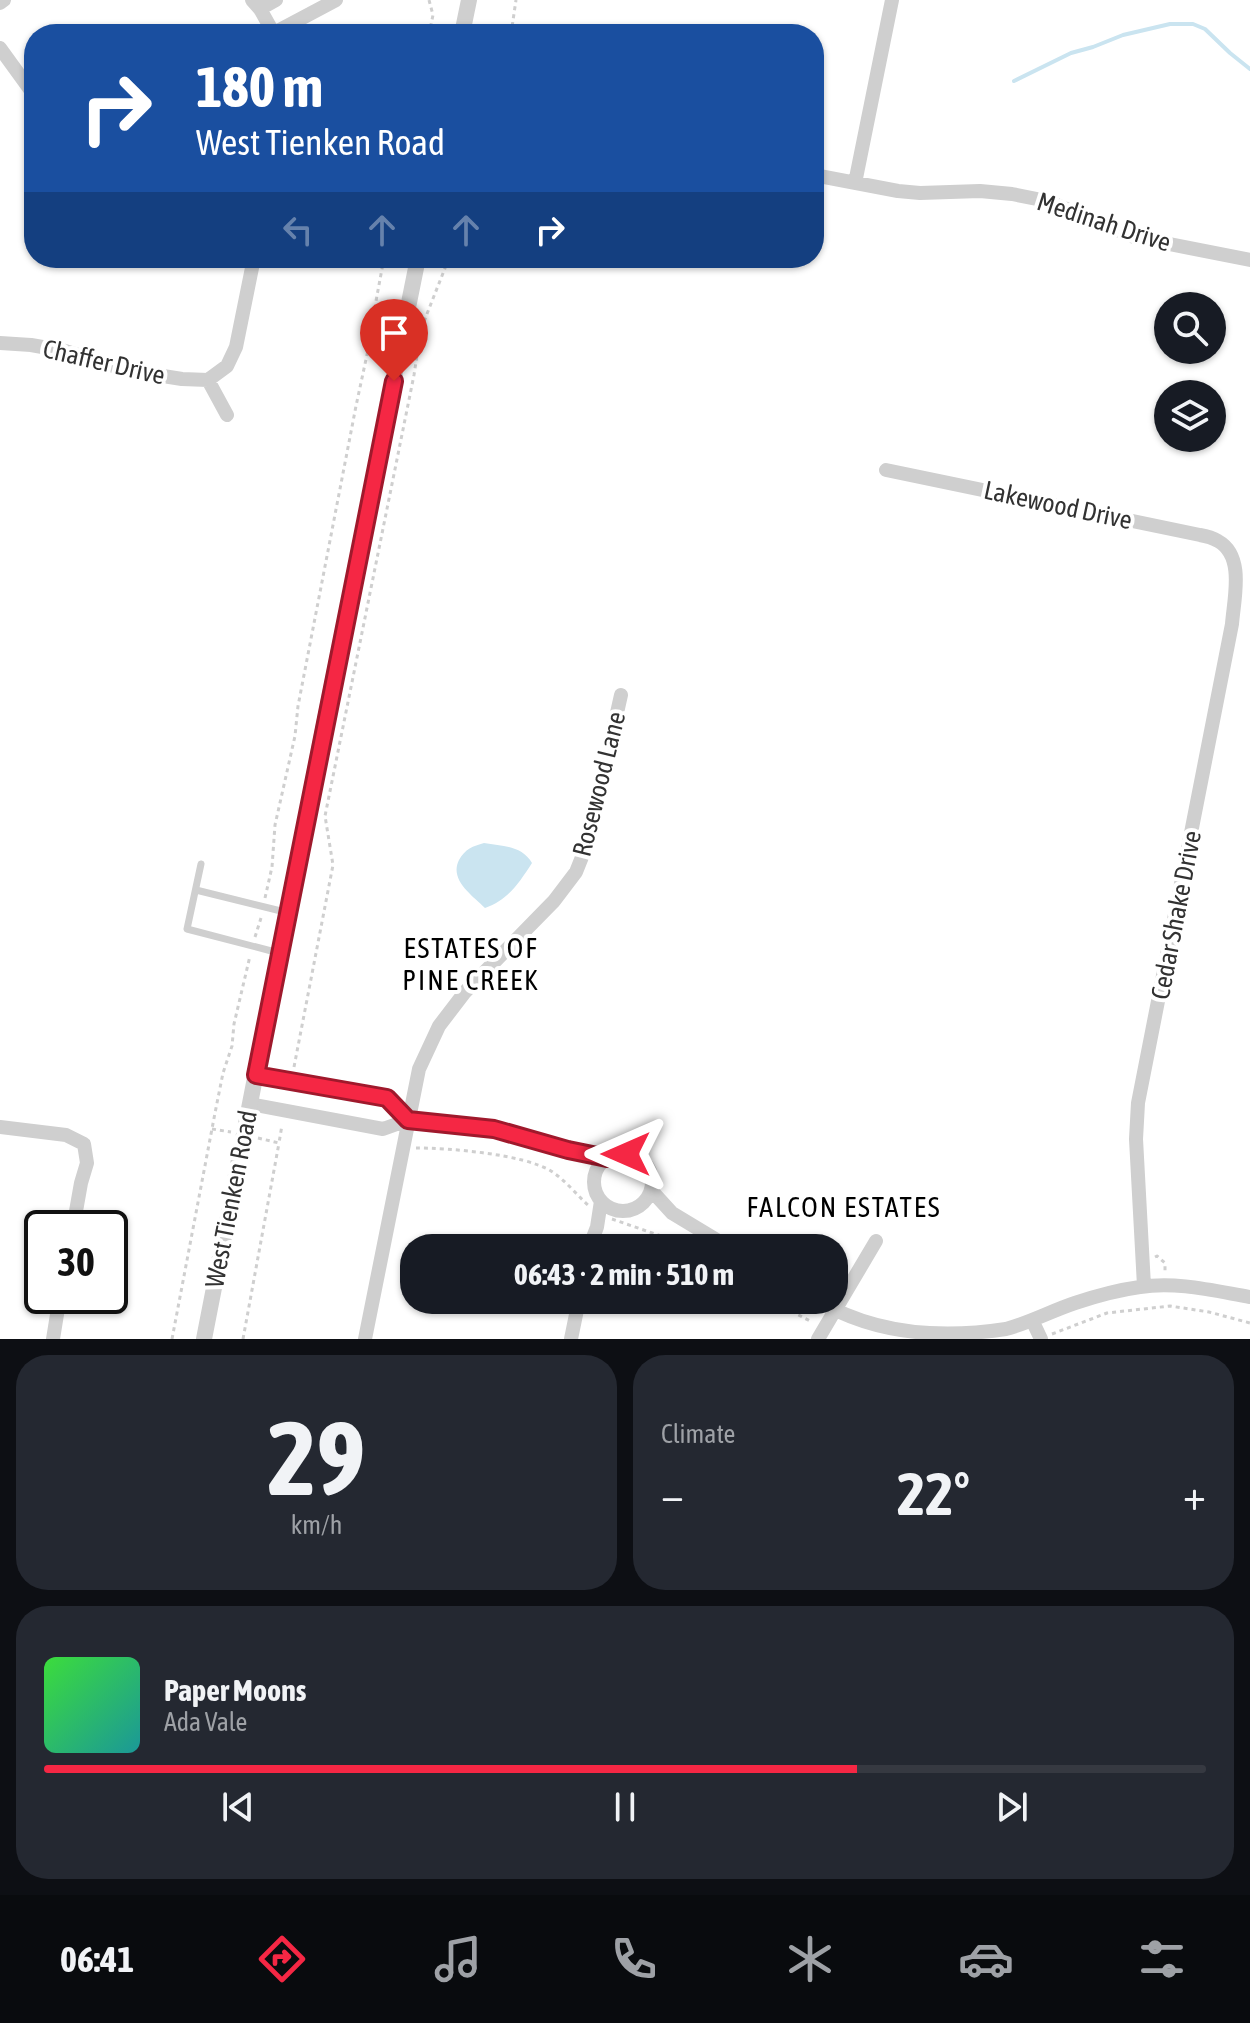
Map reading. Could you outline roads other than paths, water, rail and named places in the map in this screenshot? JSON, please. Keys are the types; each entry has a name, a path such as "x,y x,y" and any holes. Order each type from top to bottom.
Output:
{"street":[{"path":"265,19 276,0"},
{"path":"265,19 336,0"},
{"path":"464,24 469,0"},
{"path":"855,183 892,0"},
{"path":"0,48 24,81"},
{"name":"Medinah Drive","path":"824,177 920,193 980,191 1012,194 1071,209 1134,237 1250,260"},
{"path":"227,415 208,380 227,366 236,347 252,268"},
{"name":"West Tienken Road","path":"204,1339 416,268"},
{"name":"Chaffer Drive","path":"0,343 65,351 144,373 208,380"},
{"name":"Lakewood Drive","path":"886,470 1200,535 1219,541 1226,548"},
{"name":"Cedar Shake Drive","path":"1144,1286 1136,1153 1138,1103 1232,624 1236,572 1233,554 1226,548"},
{"name":"Rosewood Lane","path":"365,1339 419,1069 439,1026 465,992 554,901 576,872 588,842 621,695"},
{"path":"256,1075 387,1098 408,1120"},
{"path":"250,1104 383,1129 408,1120 494,1129 607,1158"},
{"path":"0,1127 66,1135 84,1144 87,1163 76,1210"},
{"path":"568,1150 594,1179"},
{"path":"594,1234 597,1227 594,1179 601,1163 617,1154 636,1156 649,1171 651,1190 639,1207 597,1227"},
{"path":"651,1190 672,1213 707,1234"},
{"path":"595,1204 609,1208 618,1216"},
{"path":"639,1207 672,1213"},
{"path":"848,1289 876,1241"},
{"path":"842,1314 879,1329 929,1338 979,1335 1005,1329 1073,1303 1144,1286 1201,1289 1250,1297"},
{"path":"53,1339 57,1314"},
{"path":"571,1339 576,1314"},
{"path":"820,1334 833,1314"},
{"path":"1032,1320 1041,1339"}],"lane":[{"path":"201,864 187,929 279,953"},
{"path":"196,890 287,912"}],"water":[{"path":"484,843 517,850 532,863 507,896 485,908 463,887 457,874 459,860 467,851"}],"waterway":[{"path":"1014,81 1071,53 1123,35 1170,24 1193,24 1205,29 1250,69"}],"district":[{"name":"ESTATES OF PINE CREEK","path":"471,964"},
{"name":"FALCON ESTATES","path":"844,1207"}]}
